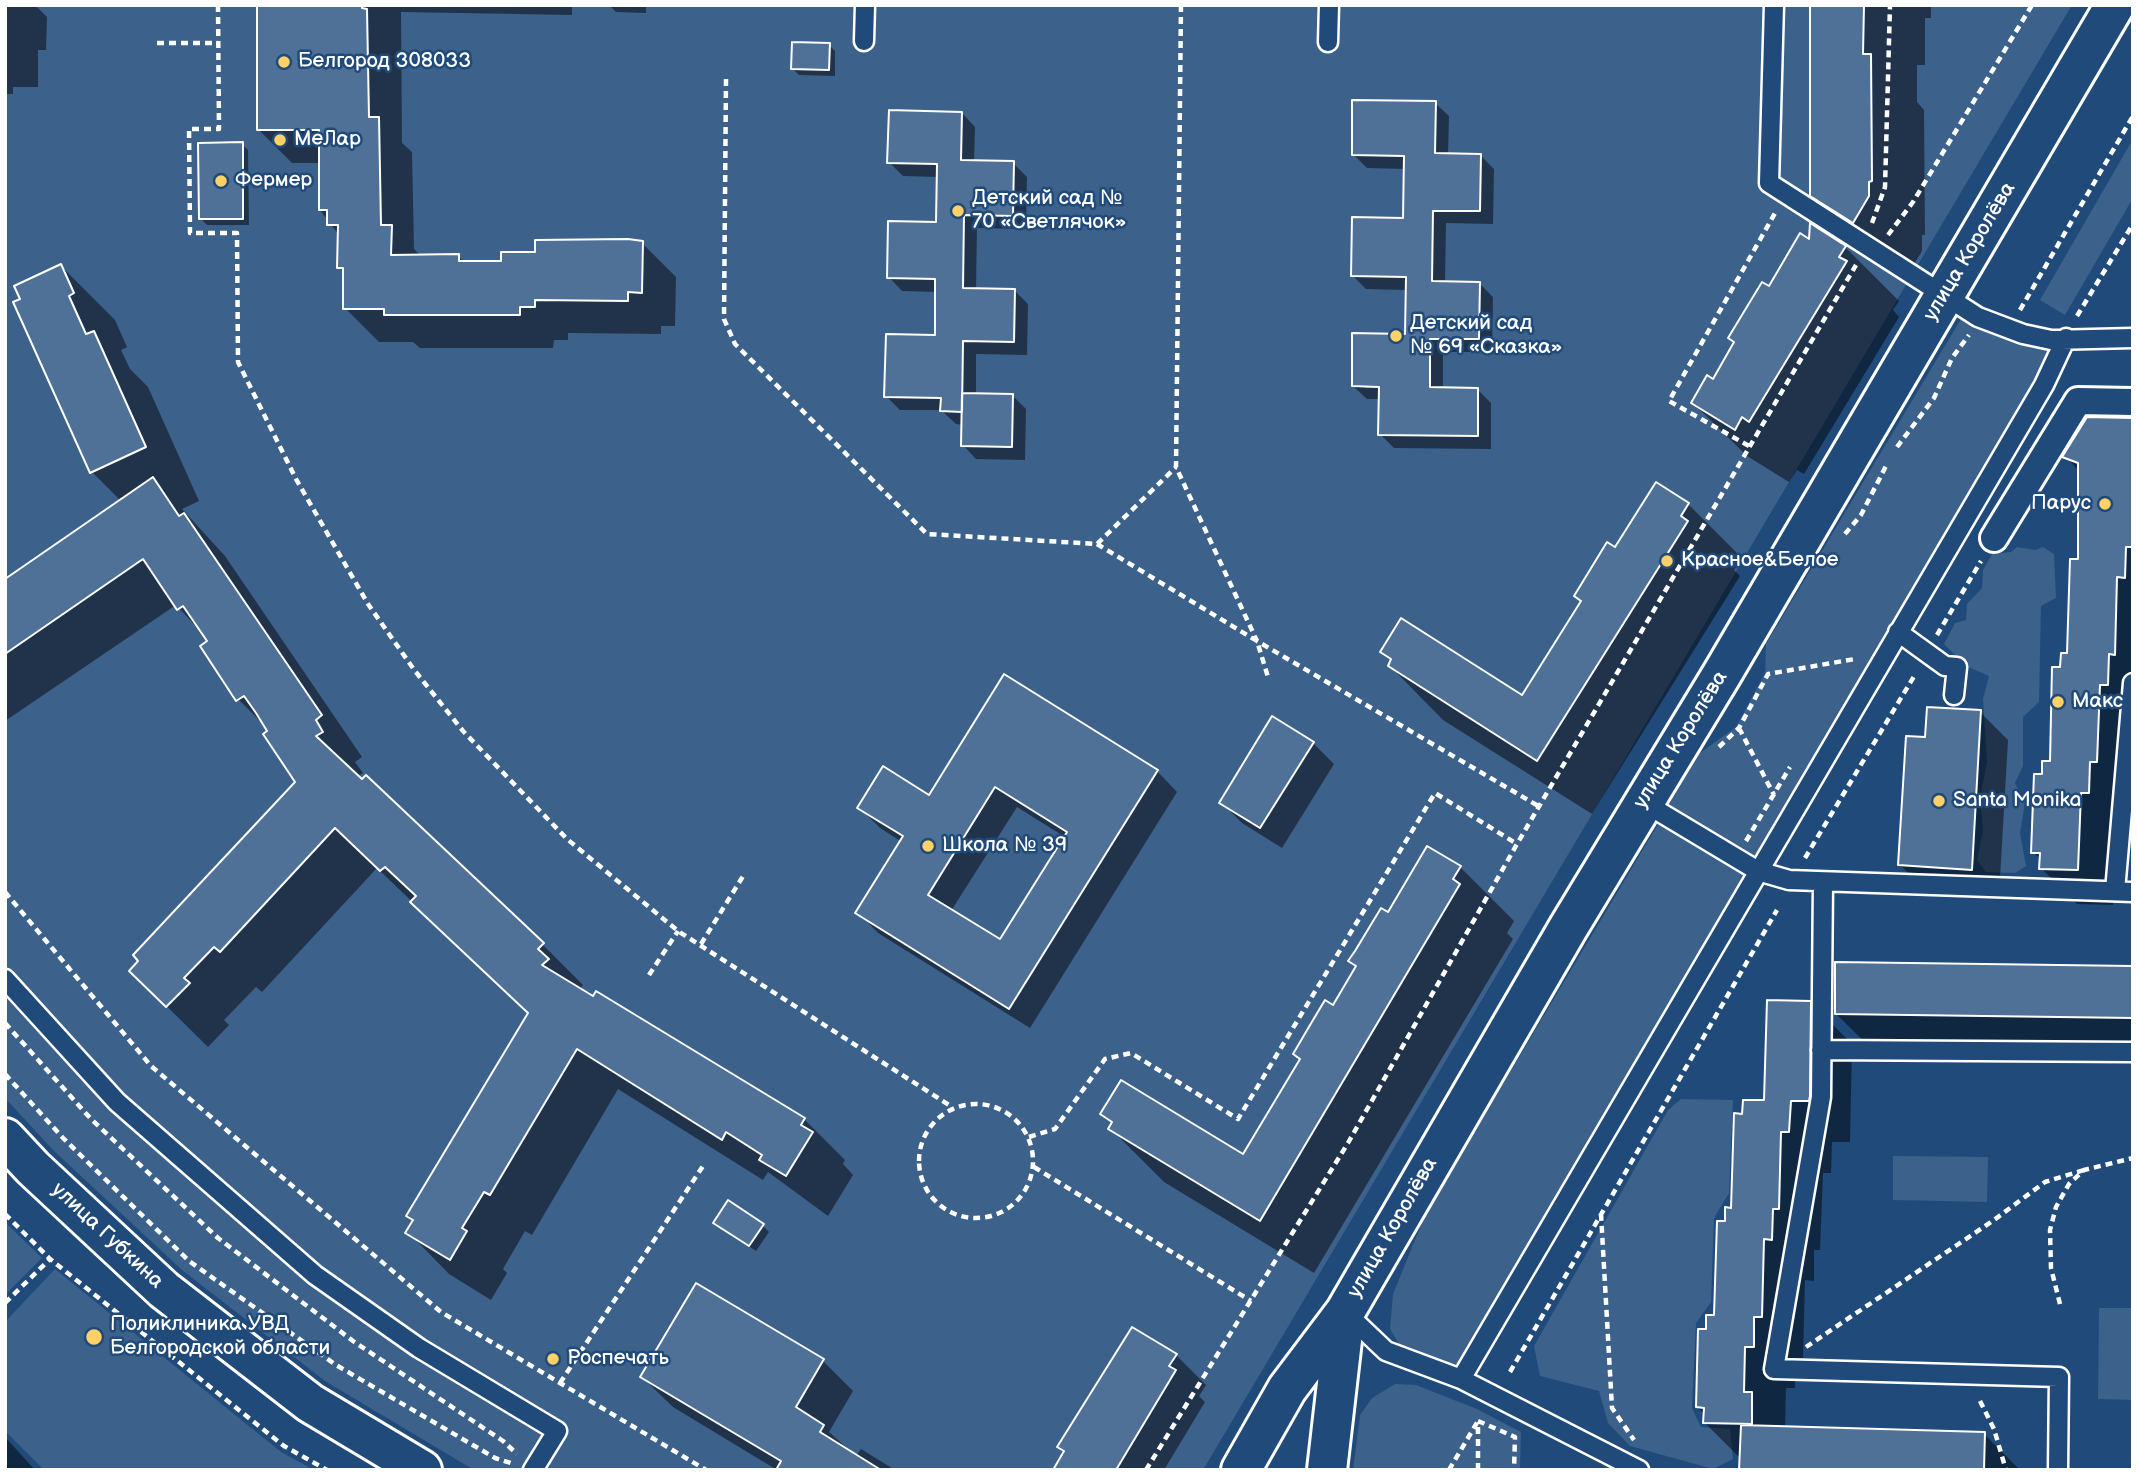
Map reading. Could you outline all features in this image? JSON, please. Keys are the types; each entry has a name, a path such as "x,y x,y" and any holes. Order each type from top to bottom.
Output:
{"street":[{"name":"улица Королёва","path":"1241,1470 1287,1389 1345,1312 1643,802 1722,674 1944,295 2116,12"},
{"path":"1994,538 2078,401 2133,402"},
{"name":"улица Губкина","path":"5,1138 33,1168 164,1290 310,1403 422,1470"},
{"path":"1327,1470 1345,1312"}],"lane":[{"path":"864,5 864,41"},
{"path":"1328,42 1329,5"},
{"path":"1774,5 1769,183 1978,317 2024,334 2058,339 2133,338"},
{"path":"1461,1378 2044,385 2058,339"},
{"path":"1898,632 1945,666 1957,667 1954,695"},
{"path":"1643,802 1758,871 1789,880 2124,892 2133,683"},
{"path":"1823,882 1821,1097 1774,1369 2059,1377 2058,1470"},
{"path":"5,979 117,1101 315,1275 419,1348 557,1431 533,1469"},
{"path":"1821,1050 2133,1052"},
{"path":"1345,1312 1385,1351 1461,1378 1639,1470"}],"path":[{"path":"218,5 219,129 189,129 190,233 237,233 238,362 296,480 368,604 415,671 463,731 567,839 678,930 952,1107"},
{"path":"1181,5 1177,467 1257,642 1268,677"},
{"path":"1870,248 1885,187 1890,5"},
{"path":"1146,1470 1348,1143 1517,844 1858,262 1913,202 2032,5"},
{"path":"158,43 218,43"},
{"path":"726,79 724,320 735,344 927,534 1097,544 1257,642 1540,807"},
{"path":"2024,334 2019,307 2133,116"},
{"path":"1749,446 1670,401 1786,194"},
{"path":"2058,339 2073,324 2133,224"},
{"path":"1893,452 1934,398 1952,358 1978,317"},
{"path":"1843,537 1861,515 1888,462"},
{"path":"1097,544 1177,467"},
{"path":"1805,859 1994,538"},
{"path":"1768,674 1855,659"},
{"path":"1716,750 1739,728 1768,674 1770,664"},
{"path":"1739,728 1774,795"},
{"path":"1030,1137 1055,1129 1105,1059 1131,1053 1238,1119 1435,793 1517,844"},
{"path":"701,944 745,873"},
{"path":"5,892 151,1066 441,1312 706,1470"},
{"path":"1510,1372 1777,910"},
{"path":"649,975 678,930"},
{"path":"5,1074 63,1138 189,1261 336,1365 495,1458 533,1469"},
{"path":"982,1102 1010,1113 1030,1137 1034,1167 1023,1196 999,1215 969,1219 941,1208 922,1184 917,1154 928,1126 952,1107 982,1102"},
{"path":"1774,1369 1994,1220 2045,1182 2133,1158"},
{"path":"560,1383 705,1163"},
{"path":"1034,1167 1251,1301"},
{"path":"2060,1304 2051,1268 2050,1230 2056,1207 2069,1184 2084,1170"},
{"path":"5,1214 50,1259 284,1446 327,1470"},
{"path":"1601,1214 1612,1408 1639,1448"},
{"path":"5,1303 50,1259"},
{"path":"1980,1401 1994,1429 2006,1470"},
{"path":"1449,1470 1478,1421"},
{"path":"1478,1421 1478,1470"},
{"path":"1478,1421 1515,1437 1514,1470"}],"shaded area":[{"path":"5,5 2072,5 1203,1470 474,1470 325,1381 182,1270 53,1150 5,1098"},
{"path":"2133,139 2133,198 2065,315 2040,300"},
{"path":"1964,314 2061,342 1759,863 1667,808 1700,753 1736,727 1765,673 1766,644"},
{"path":"2017,547 2035,550 2043,547 2054,554 2056,598 2041,606 2039,702 2023,717 2023,766 2015,783 2025,803 2020,833 2026,866 2015,873 1986,872 1977,860 1983,831 1980,798 1987,762 1983,699 1989,676 1966,666 1944,644 1955,623 1966,620 1967,604 1982,588 1983,570 1992,554 2011,552"},
{"path":"1660,821 1751,876 1459,1370 1415,1355 1399,1344 1390,1329 1393,1294 1426,1213"},
{"path":"1681,1099 1733,1100 1729,1193 1714,1218 1711,1302 1696,1323 1692,1408 1701,1427 1730,1429 1733,1459 1713,1469 1630,1446 1608,1423 1599,1391 1540,1376 1534,1346 1668,1110"},
{"path":"1893,1156 1988,1157 1987,1202 1893,1200"},
{"path":"5,1222 42,1258 5,1295"},
{"name":"Поликлиника УВД Белгородской области","path":"55,1269 281,1452 314,1470 44,1470 5,1431 5,1322"},
{"path":"2099,1308 2133,1308 2133,1400 2098,1399"},
{"path":"1395,1384 1416,1385 1477,1409 1521,1432 1520,1470 1353,1470 1360,1415 1372,1398"}],"building":[{"path":"257,5 362,5 362,8 367,9 369,117 379,117 381,225 392,225 391,255 459,254 459,261 501,261 501,252 535,252 535,240 643,241 642,293 628,292 628,301 535,300 535,307 520,307 520,315 384,315 384,309 343,309 343,268 337,268 338,225 327,225 327,210 319,210 319,130 257,130"},
{"path":"1810,5 1864,5 1863,54 1871,54 1872,181 1869,182 1869,196 1853,223 1810,196"},
{"path":"792,42 830,43 829,70 791,69"},
{"path":"1352,100 1436,101 1435,153 1481,154 1480,211 1433,211 1432,281 1480,282 1479,339 1430,339 1430,387 1478,388 1478,436 1378,435 1379,387 1352,386 1352,333 1405,334 1406,277 1351,276 1352,217 1403,218 1404,156 1352,155"},
{"path":"889,110 962,112 961,160 1014,161 1013,216 964,215 963,288 1015,289 1014,342 963,341 962,412 940,411 941,398 884,397 886,334 935,335 935,279 887,278 888,221 936,222 937,164 887,163"},
{"name":"Фермер","path":"243,142 243,219 199,219 198,143"},
{"path":"1810,223 1846,246 1839,257 1847,261 1749,422 1742,417 1735,430 1691,403 1707,375 1713,379 1734,342 1728,338 1762,282 1769,286 1800,233 1809,239"},
{"path":"61,264 74,293 69,296 86,334 94,331 146,447 90,473 13,302 20,299 14,286"},
{"path":"962,393 1013,394 1012,447 961,446"},
{"path":"2087,417 2133,418 2133,547 2126,547 2125,578 2117,577 2115,655 2109,654 2108,685 2100,685 2097,762 2090,762 2089,793 2081,793 2078,870 2039,869 2040,853 2031,853 2034,774 2042,774 2042,761 2050,761 2052,667 2060,667 2061,653 2067,653 2070,559 2078,559 2078,463 2062,457"},
{"path":"153,477 179,516 184,513 322,715 316,720 323,732 316,736 362,779 366,775 544,943 538,949 549,959 542,965 593,996 596,991 805,1118 801,1125 813,1132 786,1176 759,1160 762,1155 726,1132 722,1140 577,1049 490,1195 484,1192 462,1228 467,1231 450,1260 405,1233 413,1220 406,1216 528,1013 410,902 416,896 385,867 380,871 335,828 220,952 214,947 184,978 190,983 166,1007 129,971 138,961 133,955 295,782 263,734 267,731 256,713 244,696 236,701 200,646 207,641 183,606 177,610 143,559 5,654 5,579"},
{"path":"1656,482 1689,503 1681,516 1688,521 1537,761 1388,666 1391,659 1380,652 1401,618 1522,695 1581,601 1574,596 1607,542 1615,547"},
{"name":"Школа № 39","path":"1004,674 1158,770 1009,1009 855,913 903,836 857,808 883,766 929,795","holes":["995,787 1067,832 1000,939 928,895"]},
{"name":"Santa Monika","path":"1927,707 1981,710 1972,870 1898,865 1906,736 1925,737"},
{"path":"1272,716 1314,742 1260,828 1219,803"},
{"path":"1427,846 1461,866 1453,879 1460,884 1260,1221 1108,1129 1112,1122 1100,1114 1121,1080 1243,1154 1300,1059 1293,1054 1325,1000 1333,1005 1356,966 1348,961 1381,908 1388,912"},
{"path":"1835,962 2133,966 2133,1018 1835,1014"},
{"path":"1767,1000 1811,1001 1810,1096 1809,1101 1791,1101 1789,1132 1781,1132 1779,1209 1773,1209 1772,1240 1764,1239 1762,1317 1754,1317 1754,1347 1745,1347 1744,1392 1752,1392 1752,1424 1703,1423 1704,1408 1696,1407 1698,1329 1706,1329 1706,1315 1714,1315 1717,1221 1725,1221 1725,1207 1731,1208 1734,1113 1742,1114 1743,1100 1764,1100"},
{"path":"728,1200 764,1224 749,1246 713,1223"},
{"path":"696,1283 824,1359 796,1407 824,1425 820,1432 881,1470 776,1470 781,1461 640,1377"},
{"path":"1132,1327 1177,1354 1169,1366 1176,1370 1116,1470 1053,1470 1064,1451 1057,1447"},
{"path":"1741,1425 1985,1432 1984,1470 1739,1470"}],"place":[{"name":"Белгород 308033","path":"284,62"},
{"name":"МеЛар","path":"280,140"},
{"name":"Фермер","path":"221,181"},
{"name":"Детский сад № 70 «Светлячок»","path":"958,211"},
{"name":"Детский сад № 69 «Сказка»","path":"1396,336"},
{"name":"Парус","path":"2105,504"},
{"name":"Красное&Белое","path":"1667,561"},
{"name":"Макс","path":"2058,702"},
{"name":"Santa Monika","path":"1939,801"},
{"name":"Школа № 39","path":"928,846"},
{"name":"Поликлиника УВД Белгородской области","path":"94,1337"},
{"name":"Роспечать","path":"553,1359"}]}
